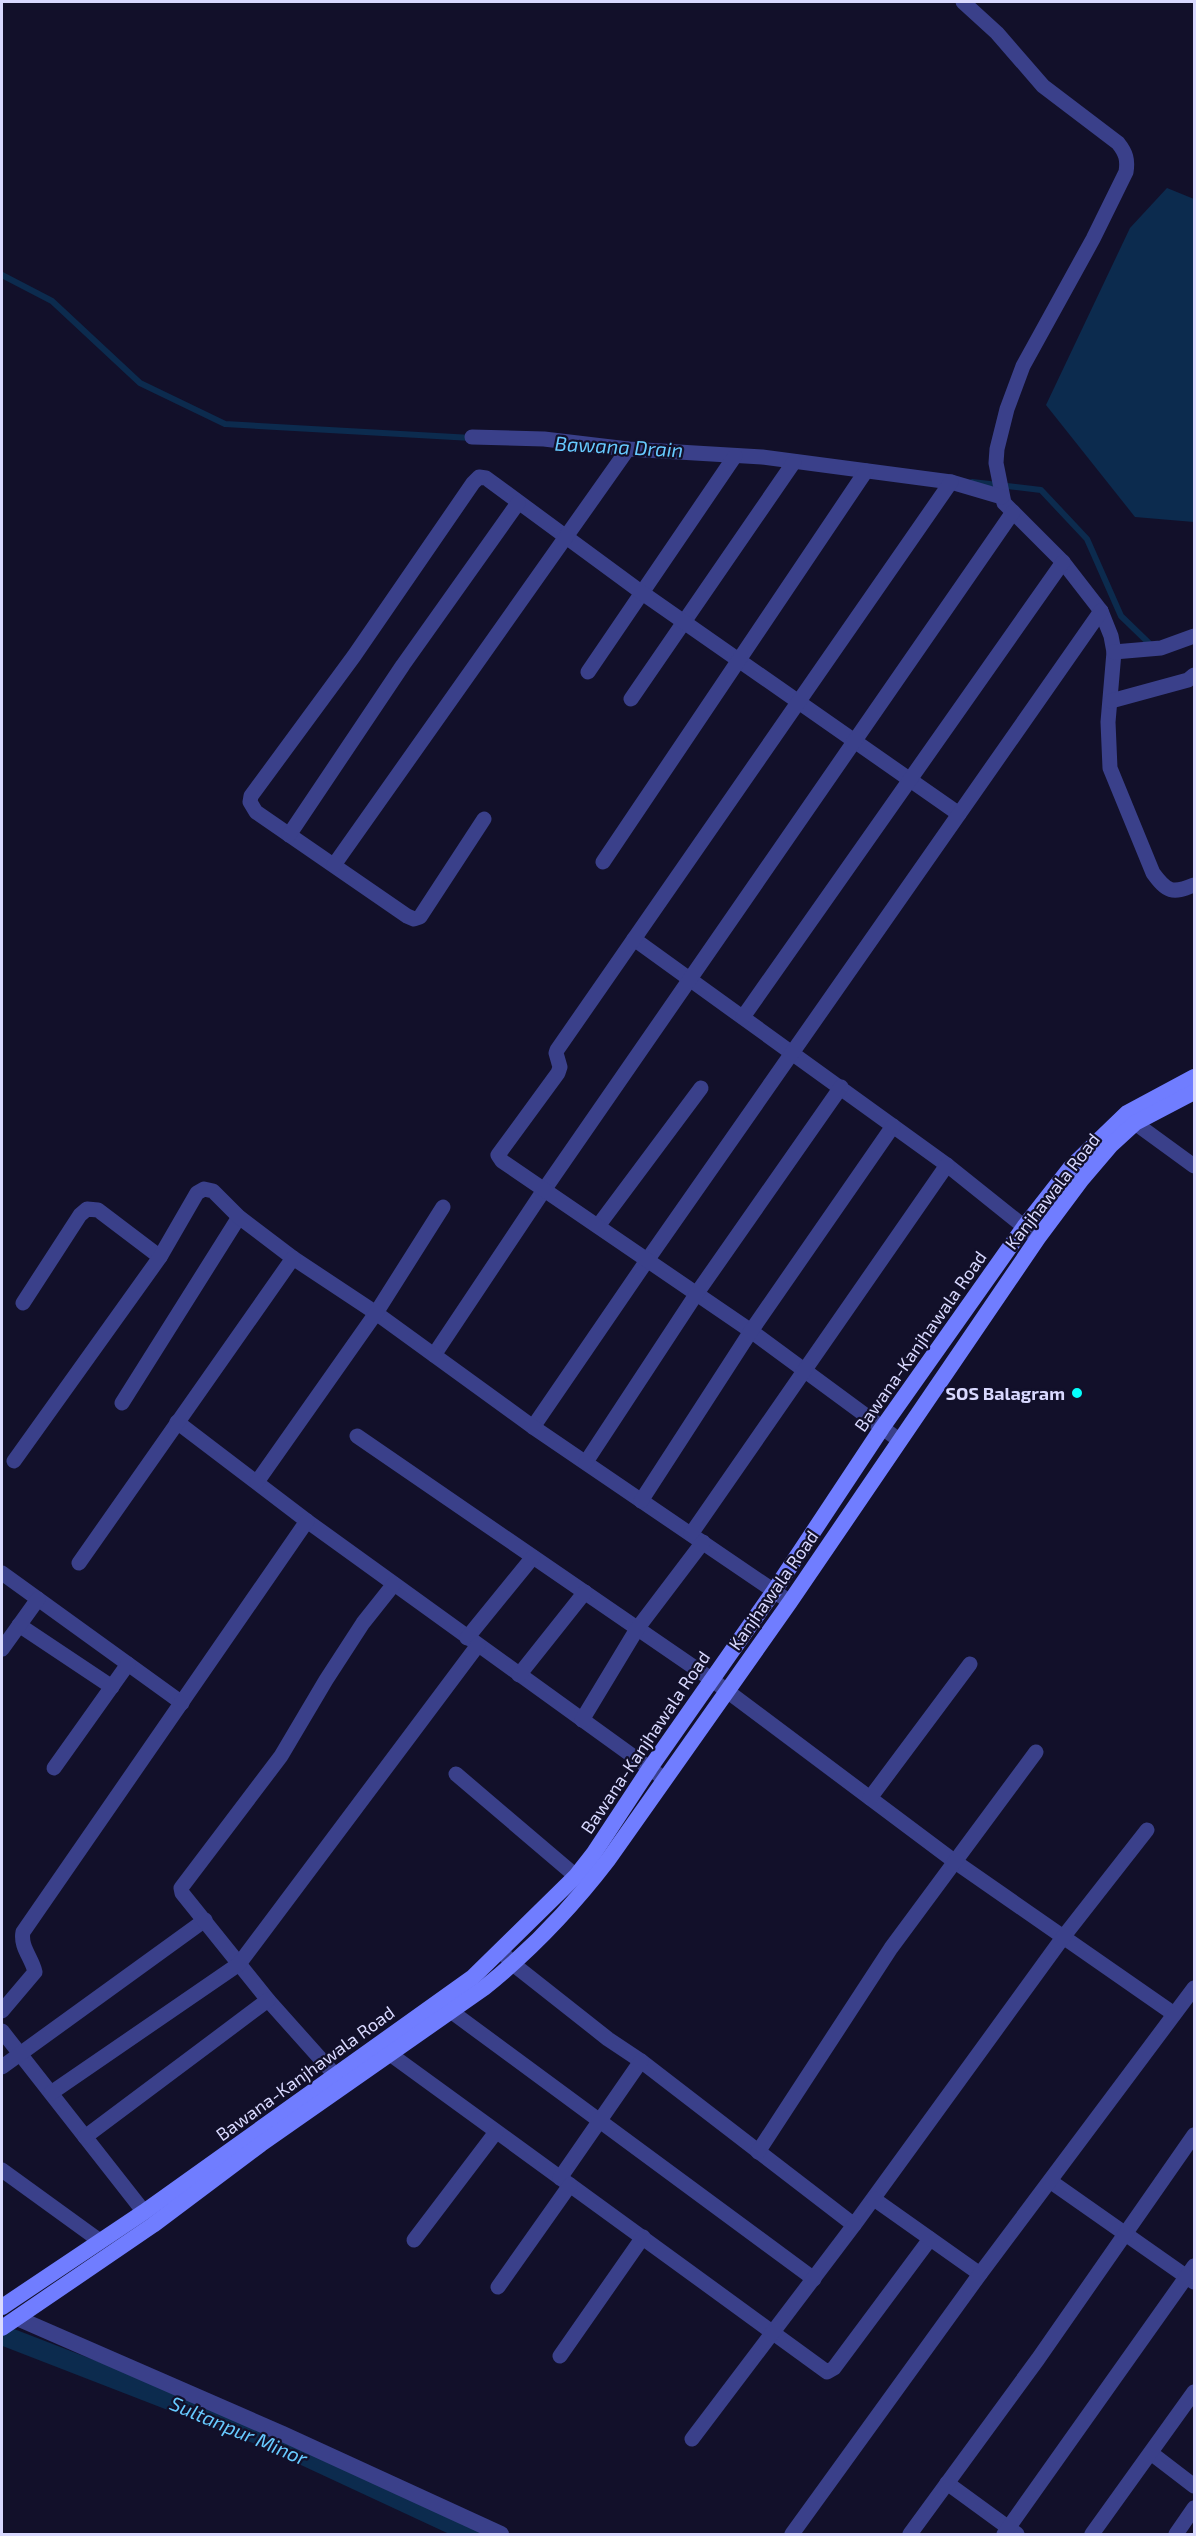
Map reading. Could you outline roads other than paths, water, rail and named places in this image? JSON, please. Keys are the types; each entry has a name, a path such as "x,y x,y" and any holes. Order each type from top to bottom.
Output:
{"main road":[{"name":"Bawana-Kanjhawala Road","path":"9,2324 153,2225 261,2145 339,2080 473,1977 582,1882 628,1817 650,1768 774,1591 882,1428 1024,1227 1071,1167 1131,1118 1194,1077"},
{"name":"Kanjhawala Road","path":"628,1817 665,1779 790,1602 1038,1238 1082,1179 1131,1118 1194,1092"},
{"path":"339,2080 390,2054 452,2012 513,1964 582,1882"},
{"name":"Bawana-Kanjhawala Road","path":"2,2307 339,2080"}],"street":[{"path":"963,2 997,33 1043,86 1118,143 1125,152 1127,162 1125,172 1093,238 1023,366 1007,409 997,449 996,463 1001,494 1013,512 1063,562 1101,611 1114,652 1108,722 1110,768 1153,873 1162,885 1170,890 1180,891 1194,885"},
{"path":"472,437 544,439 628,449 794,462 951,482 1001,494"},
{"path":"334,866 628,449"},
{"path":"588,672 735,456"},
{"path":"631,699 794,462"},
{"path":"603,862 866,471"},
{"path":"484,819 420,917 414,919 256,812 250,802 252,796 354,656 479,477 486,478 641,592 959,814"},
{"path":"899,1440 752,1331 502,1161 498,1155 558,1073 560,1067 557,1050 951,482"},
{"path":"289,834 403,665 518,503"},
{"path":"434,1355 544,1190 1013,512"},
{"path":"743,1017 1063,562"},
{"path":"533,1427 1101,611"},
{"path":"1114,652 1161,648 1194,636"},
{"path":"1111,700 1188,680 1194,675"},
{"path":"634,939 947,1165 1038,1238"},
{"path":"586,1462 697,1293 841,1087"},
{"path":"598,1226 701,1088"},
{"path":"1131,1118 1194,1166"},
{"path":"641,1501 752,1331 893,1126"},
{"path":"582,1720 637,1629 804,1370 947,1165"},
{"path":"14,1461 160,1257 197,1193 204,1189 213,1191 239,1217 293,1258 376,1313 533,1427 790,1602"},
{"path":"257,1482 376,1313 443,1207"},
{"path":"23,1303 80,1215 87,1209 98,1210 160,1257"},
{"path":"122,1403 239,1217"},
{"path":"79,1563 293,1258"},
{"path":"177,1422 472,1642 665,1779"},
{"path":"357,1436 727,1690 954,1861 1174,2014"},
{"path":"2,2011 35,1972 23,1946 23,1932 307,1521"},
{"path":"51,2093 239,1964 533,1557"},
{"path":"2,1573 182,1703"},
{"path":"339,2080 268,2000 182,1893 182,1884 281,1756 351,1642 394,1584"},
{"path":"519,1675 585,1592"},
{"path":"2,1649 38,1599"},
{"path":"19,1625 112,1688"},
{"path":"54,1768 129,1664"},
{"path":"870,1798 970,1664"},
{"path":"758,2152 891,1948 1036,1752"},
{"path":"456,1774 582,1882"},
{"path":"692,2439 874,2199 1064,1936 1147,1830"},
{"path":"2,2067 206,1920"},
{"path":"501,1951 513,1964 608,2039 641,2061 854,2225"},
{"path":"792,2535 980,2274 1194,1988"},
{"path":"85,2137 268,2000"},
{"path":"452,2012 814,2278"},
{"path":"2,2031 144,2212"},
{"path":"390,2054 825,2370 832,2371 930,2239"},
{"path":"498,2287 565,2181 600,2120 641,2061"},
{"path":"414,2240 496,2132"},
{"path":"910,2535 1038,2359 1194,2135"},
{"path":"2,2170 100,2241"},
{"path":"947,2483 1010,2532 1192,2275 1124,2234 1050,2181"},
{"path":"874,2199 980,2274"},
{"path":"560,2356 643,2237"},
{"path":"9,2324 283,2434 501,2535"},
{"path":"1092,2535 1194,2391"},
{"path":"1151,2453 1194,2486"},
{"path":"1176,2535 1194,2508"}],"water":[{"path":"1167,188 1194,199 1194,522 1135,517 1046,405 1130,228"}],"waterway":[{"name":"Bawana Drain","path":"2,275 52,301 140,383 225,424 472,438"},
{"name":"Bawana Drain","path":"972,482 1041,490 1087,539 1121,616 1153,647"},
{"name":"Sultanpur Minor","path":"2,2335 260,2435 473,2534"}],"place":[{"name":"SOS Balagram","path":"1077,1393"}]}
